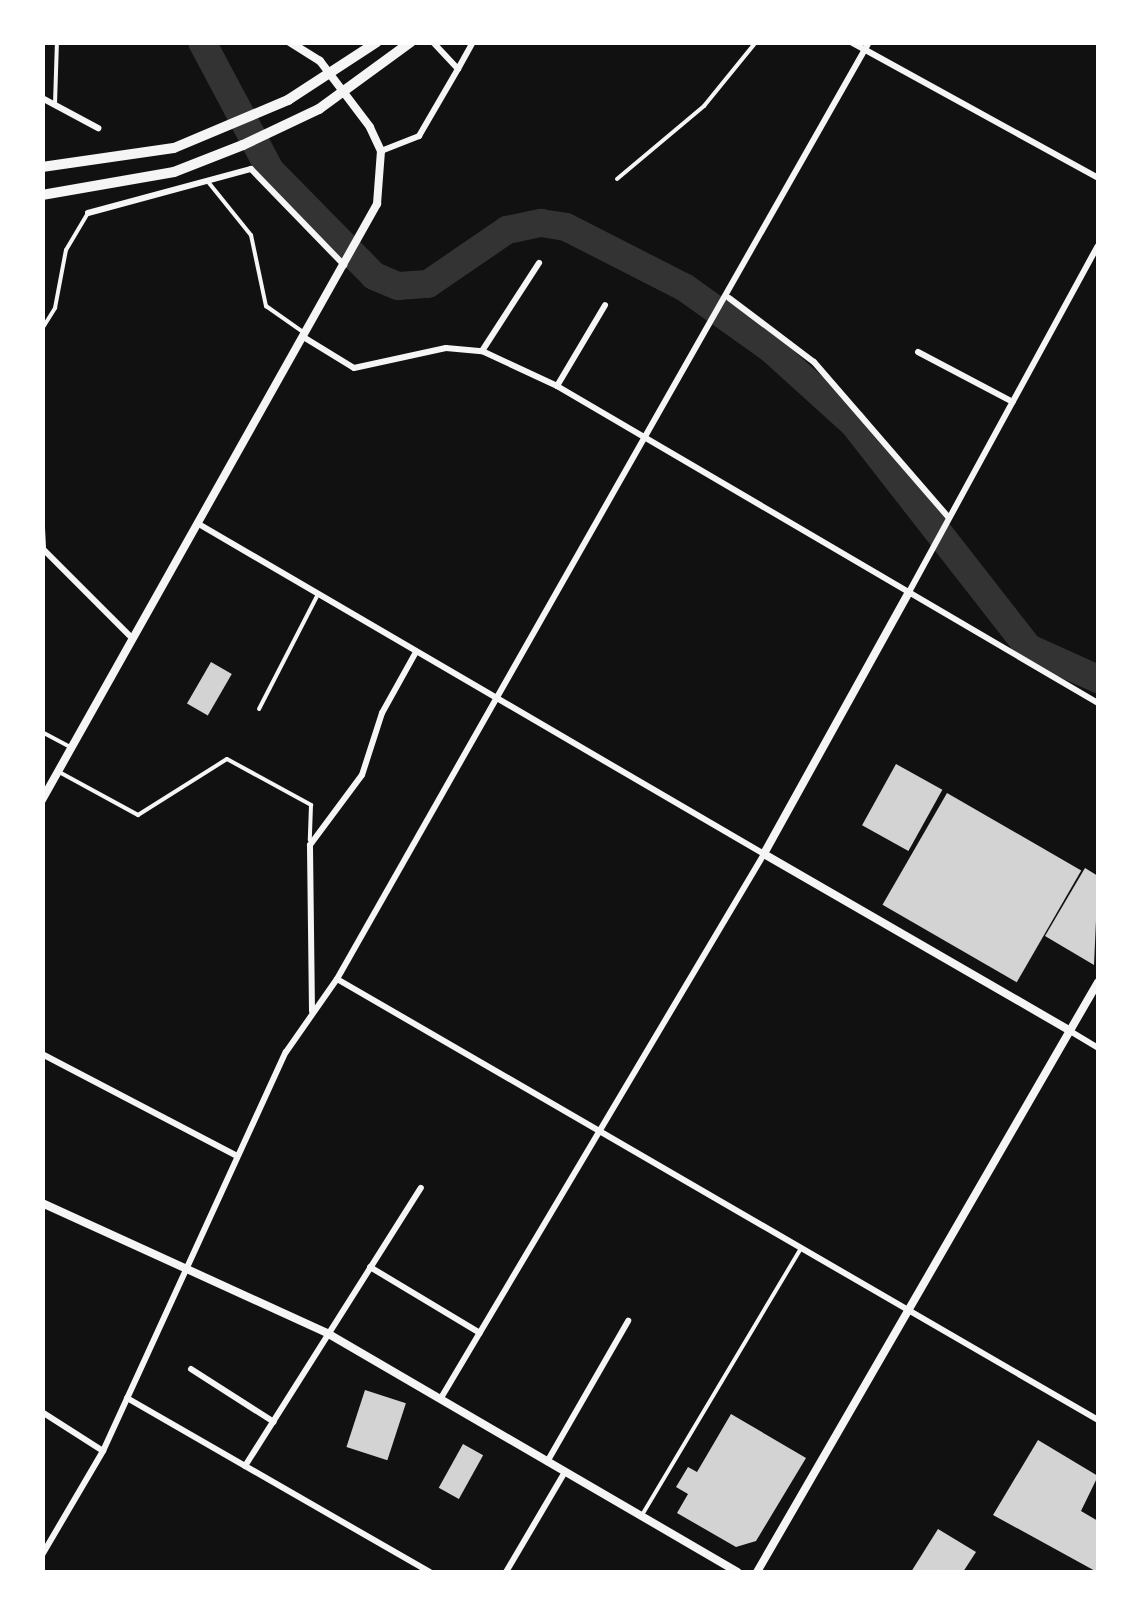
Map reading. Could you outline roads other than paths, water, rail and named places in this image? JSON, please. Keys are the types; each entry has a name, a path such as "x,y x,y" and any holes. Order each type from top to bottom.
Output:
{"main road":[{"path":"42,167 140,156 235,125 332,74 377,42"},
{"path":"42,195 174,172 243,145 345,92 411,42"}],"street":[{"path":"42,800 377,204 381,150 332,74 289,42"},
{"path":"434,42 458,70"},
{"path":"381,150 419,136 474,42"},
{"path":"851,42 867,46 1098,178"},
{"path":"42,1554 103,1451 234,1156 312,1014 338,979 728,300 867,46"},
{"path":"42,98 98,128"},
{"path":"88,213 210,184 250,169 345,266"},
{"path":"441,1398 764,854 1098,246"},
{"path":"482,351 539,264"},
{"path":"728,300 814,362 949,518"},
{"path":"556,386 605,305"},
{"path":"306,336 354,368 446,348 482,351 556,386 1098,703"},
{"path":"918,352 1013,402"},
{"path":"198,523 1098,1048"},
{"path":"42,528 42,549 133,639"},
{"path":"312,1014 310,845 362,775 382,713 416,652"},
{"path":"338,979 1098,1420"},
{"path":"756,1572 1098,982"},
{"path":"42,1054 234,1156"},
{"path":"245,1466 421,1188"},
{"path":"42,1203 188,1266 327,1333 738,1572"},
{"path":"370,1267 480,1332"},
{"path":"547,1462 628,1321"},
{"path":"191,1369 274,1422"},
{"path":"128,1398 430,1572"},
{"path":"42,1412 103,1451"},
{"path":"506,1572 565,1472"}],"lane":[{"path":"55,104 57,42"},
{"path":"617,179 704,106 756,42"},
{"path":"210,184 252,235 266,306 306,336"},
{"path":"42,328 55,308 66,250 88,213"},
{"path":"259,709 318,594"},
{"path":"42,732 72,748"},
{"path":"58,772 138,815 227,759 311,805 310,845"},
{"path":"641,1516 801,1248"}],"waterway":[{"path":"202,42 270,170 374,276 398,286 428,284 507,230 541,223 566,227 684,287 771,349 853,423 1029,648 1098,679"}]}
